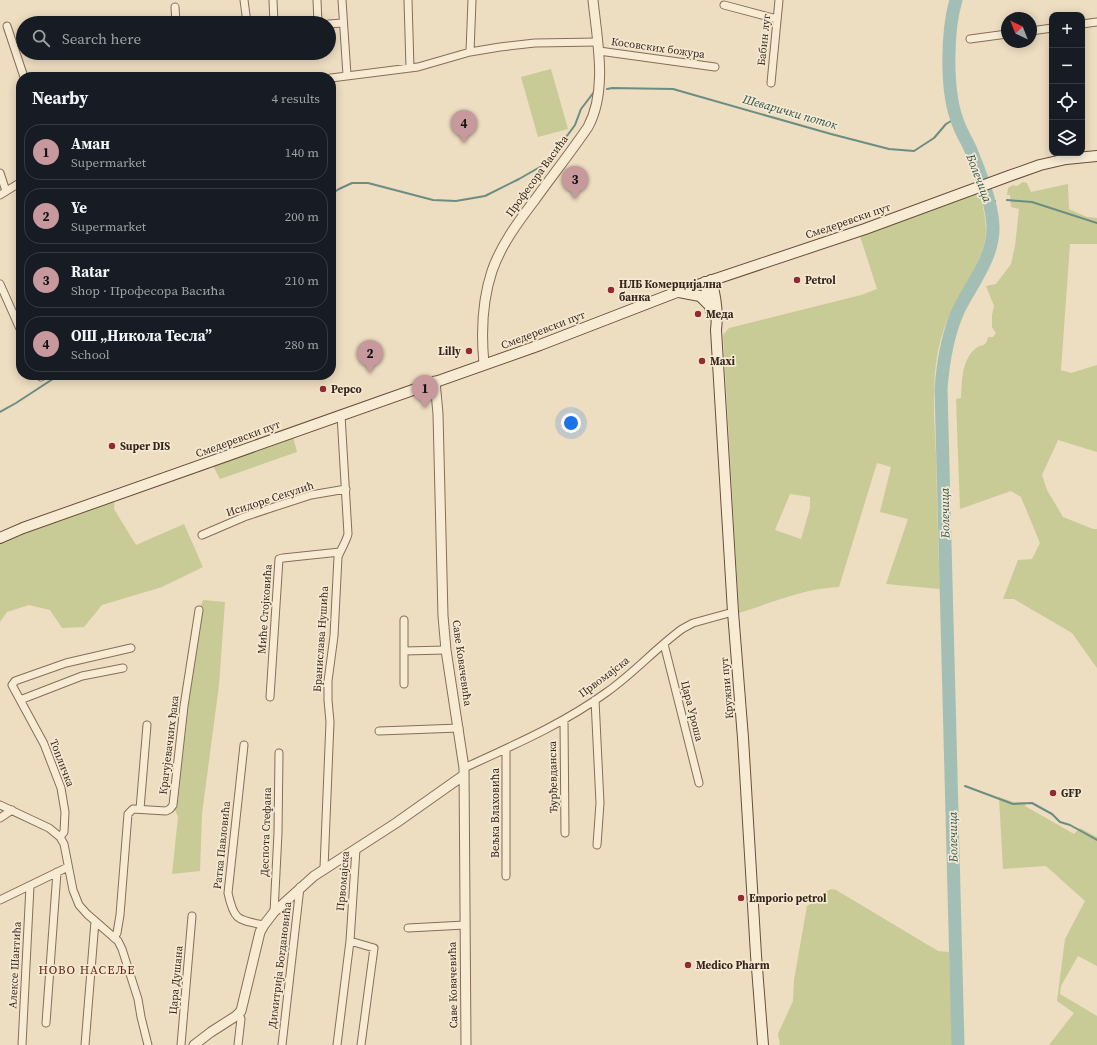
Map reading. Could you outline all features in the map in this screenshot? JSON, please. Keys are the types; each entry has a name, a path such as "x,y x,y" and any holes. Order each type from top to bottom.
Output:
{"main road":[{"name":"Смедеревски пут","path":"0,538 23,528 540,345 582,327 677,292 818,245 1009,176 1049,163 1079,157 1097,156"},
{"path":"677,292 700,296 713,303 716,291 728,274"},
{"name":"Кружни пут","path":"708,281 717,317 716,330 733,612 743,738 763,1045"}],"street":[{"path":"244,0 246,16"},
{"path":"273,0 274,16"},
{"path":"317,0 318,16"},
{"path":"342,0 342,23 347,75"},
{"path":"408,0 410,68"},
{"path":"470,52 472,0"},
{"name":"Професора Васића","path":"484,364 482,339 483,315 487,289 498,256 520,219 582,136 596,111 598,98 598,46 593,0"},
{"name":"Бабин луг","path":"771,83 779,0"},
{"path":"724,5 776,19"},
{"path":"175,7 176,16"},
{"path":"1085,24 1097,22"},
{"path":"336,23 342,23"},
{"path":"7,26 16,53"},
{"path":"1037,30 1049,28"},
{"path":"970,39 1001,35"},
{"name":"Косовских божура","path":"336,77 418,67 470,52 535,43 598,46 715,67"},
{"path":"18,60 22,72"},
{"path":"0,174 3,193 16,185"},
{"path":"0,284 16,321"},
{"name":"Саве Ковачевића","path":"435,381 438,414 443,616 446,650 464,771 466,1045"},
{"name":"Бранислава Нушића","path":"324,868 330,722 328,681 334,636 338,562 340,552 345,545 348,534 341,415"},
{"name":"Исидоре Секулић","path":"202,535 244,518 311,495 346,489"},
{"name":"Миће Стојковића","path":"270,698 279,559 340,552"},
{"name":"Крагујевачких ђака","path":"140,809 166,811 173,805 184,706 199,610"},
{"name":"Првомајска","path":"337,1045 350,941 356,849 433,798 464,771 564,721 623,680 682,629 693,623 733,612"},
{"path":"404,620 404,684"},
{"name":"Цара Уроша","path":"664,644 699,783"},
{"name":"Топличка","path":"60,837 64,832 65,817 61,788 44,744 12,685 15,681 66,663 131,648"},
{"path":"404,651 446,650"},
{"path":"20,700 82,676 123,668"},
{"path":"595,700 600,803 597,845"},
{"name":"Ђурђевданска","path":"564,721 565,833"},
{"path":"114,938 117,933 120,915 128,814 133,809 140,809 147,724"},
{"path":"379,731 458,728"},
{"name":"Ратка Павловића","path":"244,745 228,893 232,911 237,916 246,922 264,925"},
{"name":"Вељка Влаховића","path":"506,749 506,876"},
{"name":"Деспота Стефана","path":"274,912 278,833 279,753"},
{"path":"0,805 42,825 60,837 64,844 76,899 87,914 120,944 138,999 148,1045"},
{"path":"0,818 12,810"},
{"path":"194,1045 239,1014 242,1008 257,943 264,925 274,912 300,887 324,868 356,849"},
{"path":"0,900 68,867"},
{"path":"46,1024 57,872"},
{"name":"Алексе Шантића","path":"22,1045 30,886"},
{"name":"Димитрија Богдановића","path":"282,1045 300,887"},
{"name":"Цара Душана","path":"181,1045 192,916"},
{"path":"85,1045 95,921"},
{"name":"Саве Ковачевића","path":"408,928 465,924"},
{"path":"350,941 374,948 361,1045"},
{"path":"238,1045 241,1019 239,1014"}],"green space":[{"path":"551,69 568,129 538,137 521,77"},
{"path":"1023,182 1027,183 1031,192 1068,184 1069,209 1087,217 1097,218 1097,244 1070,244 1061,370 1071,373 1097,365 1097,452 1058,440 1042,475 1047,490 1063,517 1093,529 1097,529 1097,668 1072,633 1014,599 1003,599 1018,560 1032,559 1040,543 1021,497 1011,491 960,509 956,399 961,398 963,371 969,356 976,348 986,343 988,337 993,337 996,333 992,327 994,306 986,286 996,284 1011,264 1015,246 1019,209 1011,207 1010,195 1007,195 1008,188 1013,185 1017,186"},
{"path":"979,193 983,207 986,232 984,244 975,269 955,305 944,329 935,376 934,408 940,589 886,584 908,519 880,512 891,467 877,463 839,587 801,593 739,613 723,335 729,328 861,295 877,289 860,236","holes":["790,494 810,497 810,508 801,539 775,530"]},
{"path":"293,437 297,452 220,479 213,466"},
{"path":"115,496 114,509 136,545 184,524 203,567 162,587 102,605 84,627 62,628 50,610 29,605 7,612 0,622 0,538"},
{"path":"203,600 225,602 219,685 202,814 200,871 172,874 178,817 173,805 199,610"},
{"path":"999,797 1013,802 1026,802 1025,806 1074,834 1080,828 1097,837 1097,966 1078,956 1061,986 1060,994 1097,1016 1097,1045 1049,1045 1074,1013 1057,1001 1065,939 1085,901 1046,866 1003,869"},
{"path":"831,889 836,890 938,951 949,952 953,1045 780,1045 778,1034 793,1001 794,980 807,906 822,897 825,892"}],"waterway":[{"name":"Болечица","path":"956,0 949,42 949,75 953,105 959,125 970,148 984,186 990,207 993,226 990,248 986,259 959,309 951,329 944,359 941,389 958,1045"},
{"name":"Шеварички поток","path":"607,89 673,89 889,149 914,151 934,138 946,124 956,118"},
{"name":"Шеварички поток","path":"336,191 352,183 368,183 433,200 456,201 485,196 547,163 575,125 581,109 594,92"},
{"path":"1007,200 1032,202 1097,223"},
{"name":"Болечица","path":"990,202 995,201"},
{"name":"Шеварички поток","path":"0,412 51,380"},
{"path":"965,786 1013,804 1032,803 1052,814 1060,822 1070,825 1097,840"}],"place":[{"name":"ОШ „Никола Тесла”","path":"464,143"},
{"name":"Ratar","path":"575,199"},
{"name":"Petrol","path":"797,280"},
{"name":"НЛБ Комерцијална банка","path":"611,290"},
{"name":"Меда","path":"698,314"},
{"name":"Lilly","path":"469,351"},
{"name":"Maxi","path":"702,361"},
{"name":"Ye","path":"370,373"},
{"name":"Pepco","path":"323,389"},
{"name":"Аман","path":"425,408"},
{"name":"Super DIS","path":"112,446"},
{"name":"GFP","path":"1053,793"},
{"name":"Emporio petrol","path":"741,898"},
{"name":"Medico Pharm","path":"688,965"}],"district":[{"name":"НОВО НАСЕЉЕ","path":"87,970"}]}
